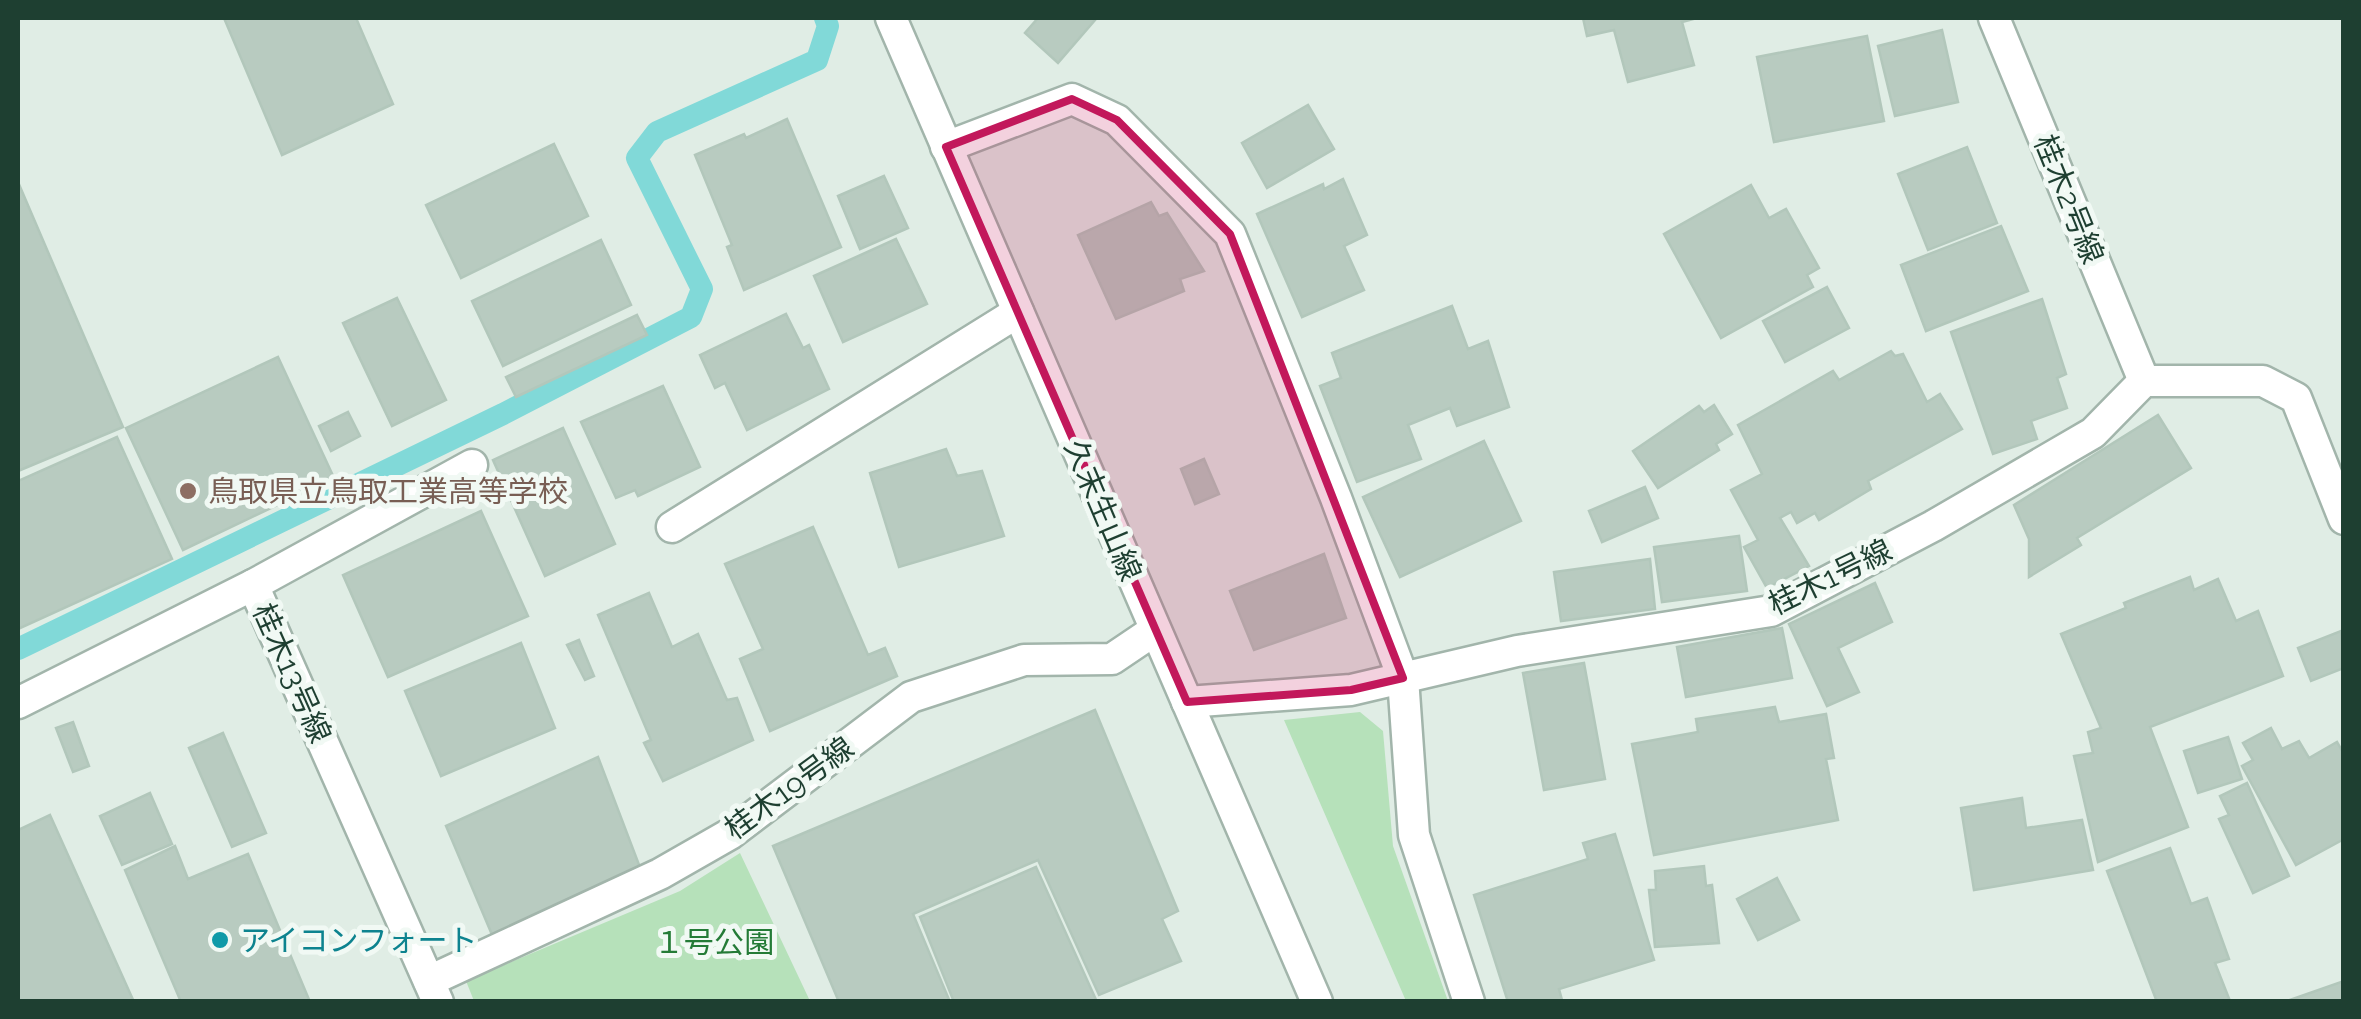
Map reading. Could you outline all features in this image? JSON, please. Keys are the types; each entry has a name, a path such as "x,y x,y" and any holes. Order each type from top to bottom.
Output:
{"street":[{"name":"久末生山線","path":"891,18 1316,1002"},
{"name":"桂木2号線","path":"1994,18 2144,382"},
{"path":"946,147 1072,98 1117,120 1230,234 1403,678 1414,835 1469,1002"},
{"path":"672,527 1018,312"},
{"path":"2144,382 2262,381 2296,398 2344,520"},
{"name":"桂木1号線","path":"1187,702 1351,690 1517,650 1771,611 1932,526 2094,433 2144,382"},
{"path":"253,584 472,465"},
{"name":"桂木13号線","path":"18,703 253,584 433,991"},
{"name":"桂木19号線","path":"433,991 730,834 912,697 1024,660 1112,658 1155,630"}],"highlighted area":[{"path":"1072,99 1117,120 1230,234 1403,678 1351,690 1187,702 946,147"}],"green space":[{"path":"1360,712 1383,731 1393,846 1448,1001 1406,1001 1284,720"},
{"name":"１号公園","path":"740,853 810,1001 474,1001 466,981 680,891"}],"building":[{"path":"224,18 356,18 393,104 282,155"},
{"path":"1038,18 1096,19 1058,63 1025,33"},
{"path":"1583,18 1697,18 1682,22 1694,65 1628,82 1614,30 1587,36"},
{"path":"1942,30 1958,102 1895,116 1878,46"},
{"path":"1867,36 1884,121 1774,142 1757,57"},
{"path":"1308,105 1334,149 1267,188 1242,143"},
{"path":"787,119 841,247 744,290 727,247 732,245 695,155"},
{"path":"554,144 588,216 461,278 426,205"},
{"path":"1967,147 1997,223 1928,250 1898,174"},
{"path":"884,176 908,228 860,249 838,196"},
{"path":"1343,179 1367,235 1344,246 1364,290 1302,317 1257,214"},
{"path":"18,182 123,427 18,471"},
{"path":"1751,185 1769,218 1786,209 1819,268 1807,275 1813,287 1721,338 1664,234"},
{"path":"1151,202 1159,216 1167,213 1204,271 1180,279 1184,291 1116,319 1078,235"},
{"path":"2001,226 2028,291 1926,331 1901,265"},
{"path":"896,239 927,304 843,342 814,276"},
{"path":"601,240 631,305 503,366 472,301"},
{"path":"1827,287 1849,328 1785,362 1763,321"},
{"path":"397,298 446,400 392,426 343,323"},
{"path":"2042,299 2066,374 2057,378 2067,408 2031,421 2037,439 1993,454 1951,332"},
{"path":"1452,306 1468,349 1488,341 1509,407 1457,426 1450,408 1408,425 1421,459 1357,482 1320,386 1341,378 1332,353"},
{"path":"786,314 803,348 809,345 829,389 747,430 725,383 715,388 700,355"},
{"path":"637,315 647,335 516,397 506,377"},
{"path":"1891,351 1895,356 1903,354 1927,402 1940,394 1962,429 1868,481 1871,489 1819,520 1815,513 1797,523 1791,512 1780,518 1809,566 1767,588 1744,547 1758,540 1731,490 1762,474 1738,425 1833,371 1839,380"},
{"path":"278,357 334,478 183,550 126,428"},
{"path":"663,386 700,467 638,496 635,490 616,498 581,422"},
{"path":"1714,405 1732,434 1716,444 1719,450 1658,488 1633,451 1699,406 1704,412"},
{"path":"348,412 360,436 331,451 319,426"},
{"path":"2158,415 2191,468 2077,538 2081,545 2029,577 2029,539 2014,505"},
{"path":"563,428 615,544 545,576 493,460"},
{"path":"117,437 172,559 18,629 18,481"},
{"path":"1484,441 1521,521 1400,577 1363,497"},
{"path":"946,449 957,476 982,471 1004,536 899,567 870,473"},
{"path":"1204,459 1219,494 1195,504 1181,469"},
{"path":"1645,487 1658,518 1602,542 1589,511"},
{"path":"481,511 528,616 388,677 343,575"},
{"path":"813,527 868,655 885,648 897,676 770,731 740,659 763,649 725,564"},
{"path":"1739,536 1747,591 1662,602 1654,547"},
{"path":"1324,554 1346,618 1254,650 1230,591"},
{"path":"1650,559 1655,609 1561,621 1554,572"},
{"path":"2190,577 2194,590 2218,579 2236,621 2258,611 2283,676 2150,727 2188,827 2098,862 2074,756 2093,753 2088,732 2101,728 2061,634"},
{"path":"1875,583 1892,622 1838,648 1859,692 1827,706 1789,624"},
{"path":"649,593 672,647 698,634 727,700 737,698 753,740 663,781 644,743 651,740 598,615"},
{"path":"1782,628 1792,678 1686,697 1677,647"},
{"path":"2341,631 2344,668 2311,681 2298,648"},
{"path":"579,640 594,676 585,680 567,645"},
{"path":"521,643 555,728 441,776 405,691"},
{"path":"1584,663 1605,779 1544,790 1523,673"},
{"path":"1775,707 1779,722 1826,714 1834,758 1826,759 1838,820 1654,855 1632,744 1698,732 1696,719"},
{"path":"1095,710 1178,911 1162,919 1181,961 1099,995 1038,860 913,914 950,1002 839,1002 773,846"},
{"path":"73,722 89,766 73,772 56,728"},
{"path":"2271,728 2282,749 2299,741 2309,758 2337,742 2344,754 2344,839 2296,865 2242,766 2253,760 2243,743"},
{"path":"223,733 266,833 232,847 189,748"},
{"path":"2228,737 2242,779 2198,793 2184,751"},
{"path":"598,757 641,870 493,937 446,826"},
{"path":"2247,783 2289,876 2253,893 2219,819 2229,815 2220,796"},
{"path":"150,793 172,844 122,865 100,816"},
{"path":"2022,798 2026,828 2082,820 2093,870 1974,890 1961,808"},
{"path":"50,815 134,1002 18,1002 18,830"},
{"path":"1615,834 1654,960 1559,989 1562,1000 1557,1002 1508,1002 1474,895 1588,859 1583,843"},
{"name":"アイコンフォート","path":"175,846 188,879 248,854 310,1002 181,1002 125,870"},
{"path":"2170,848 2191,904 2207,898 2229,959 2215,963 2230,1001 2157,1002 2107,871"},
{"path":"1704,866 1706,886 1712,885 1719,943 1655,947 1649,890 1656,890 1655,871"},
{"path":"1036,867 1097,1002 954,1002 920,917"},
{"path":"1777,878 1799,920 1758,940 1737,899"},
{"path":"2344,981 2344,1002 2290,1002 2290,1000"}],"waterway":[{"path":"18,649 503,414 691,317 702,289 637,158 657,132 817,60 828,26 825,18"}],"place":[{"name":"鳥取県立鳥取工業高等学校","path":"188,491"},
{"name":"アイコンフォート","path":"220,940"}]}
